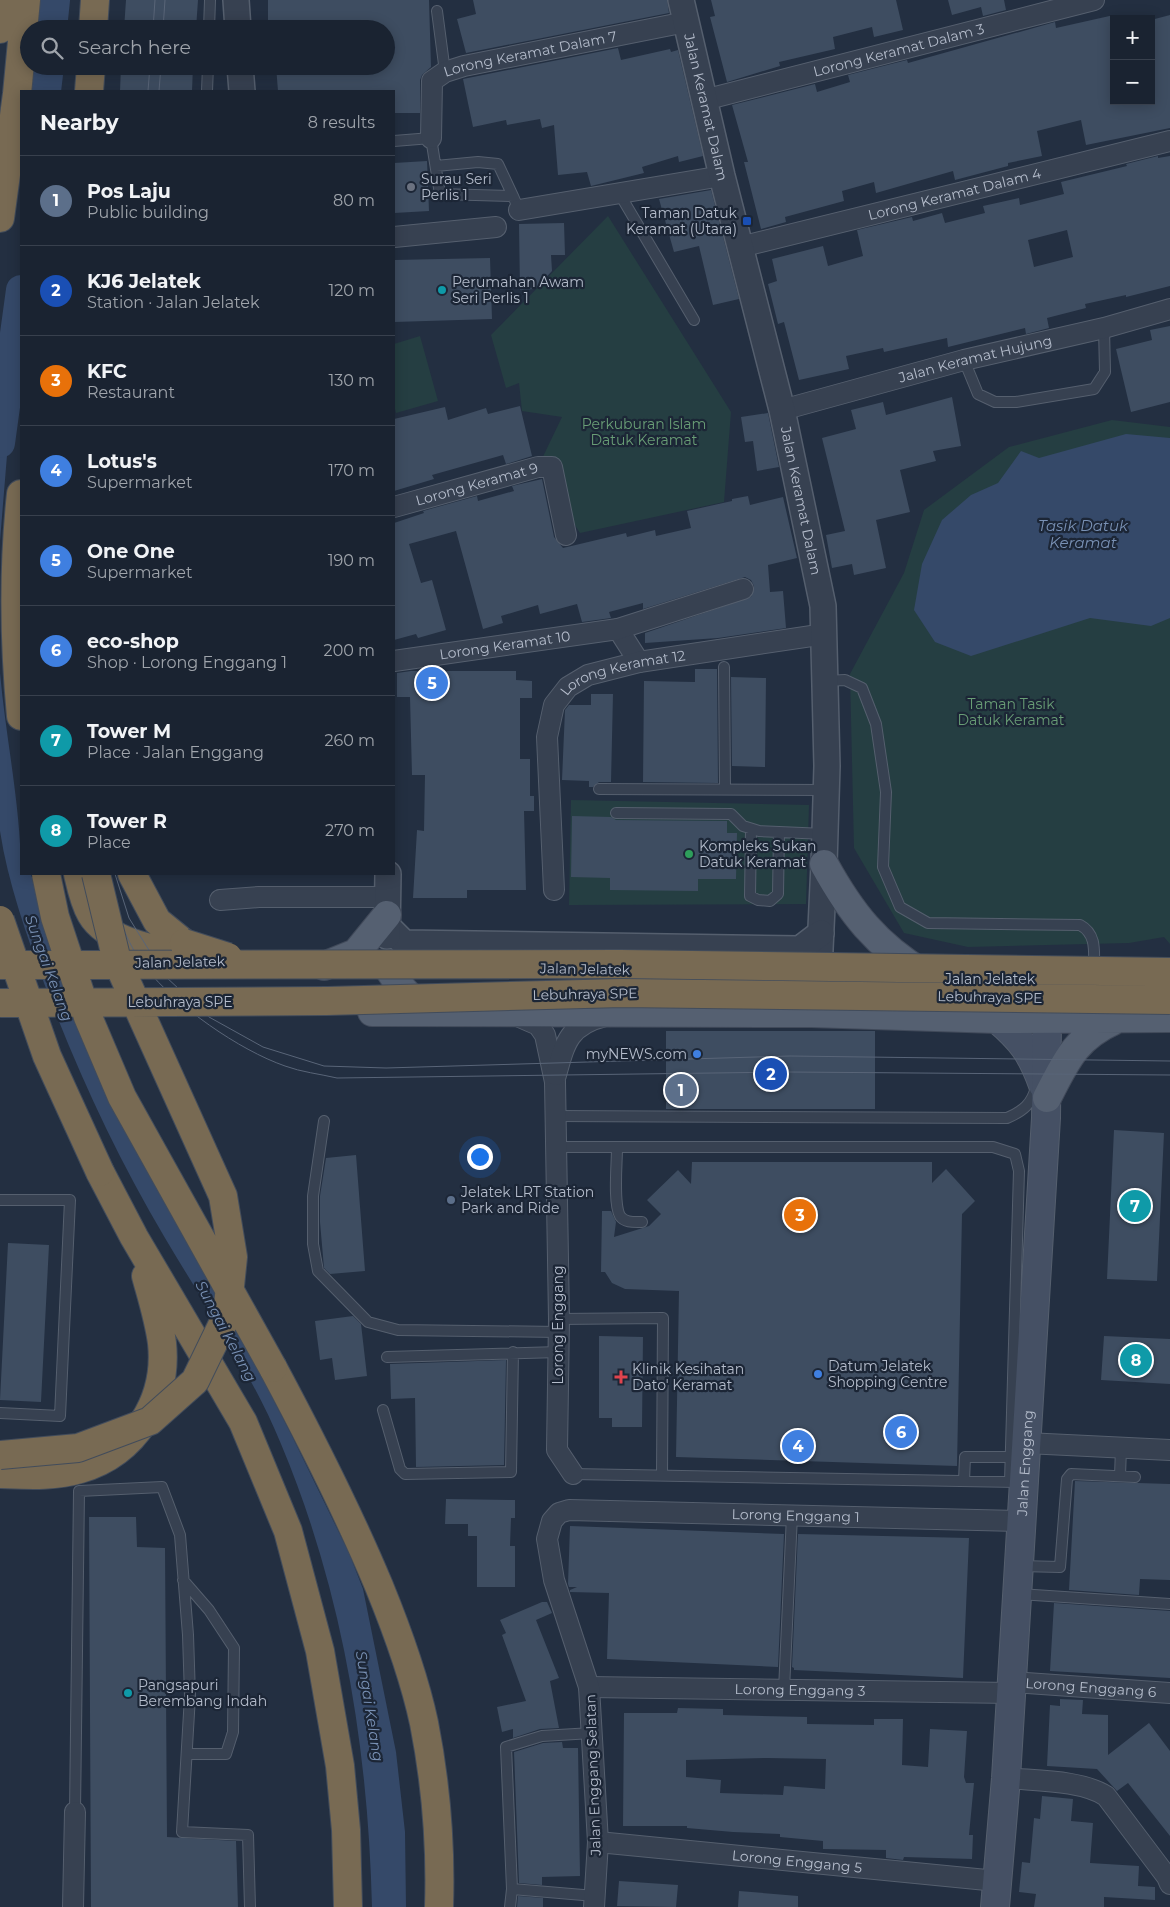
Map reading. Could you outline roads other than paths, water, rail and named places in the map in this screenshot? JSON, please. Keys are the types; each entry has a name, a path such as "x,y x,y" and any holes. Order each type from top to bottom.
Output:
{"highway":[{"path":"0,29 6,0"},
{"path":"24,20 26,0"},
{"path":"94,20 95,0"},
{"path":"0,218 20,63"},
{"path":"89,90 90,75"},
{"path":"0,173 17,94"},
{"path":"20,507 15,574 16,666 20,706"},
{"path":"46,875 55,917 88,1017 122,1097 310,1437 366,1555 399,1636 424,1721 436,1795 440,1856 439,1907"},
{"path":"133,875 158,922 184,943 230,958 621,964"},
{"path":"85,880 91,915 108,931 127,942 212,960"},
{"path":"0,1455 78,1448 150,1421 195,1381 227,1315 233,1257 223,1196 117,961 85,880"},
{"path":"0,920 47,1056 100,1172 134,1237 243,1422 288,1531 320,1651 340,1766 346,1830 348,1907"},
{"name":"Lebuhraya SPE","path":"0,965 621,964 1170,973"},
{"name":"Lebuhraya SPE","path":"0,1002 327,1001 622,993 1170,1000"},
{"path":"0,1018 327,1001"},
{"path":"0,1474 42,1475 79,1469 105,1460 128,1443 145,1422 156,1399 162,1372 162,1343 154,1305 134,1237"}],"main road":[{"path":"824,864 851,909 867,930 887,949 932,979"},
{"path":"323,966 356,953 387,903"},
{"name":"Jalan Jelatek","path":"0,961 128,963 212,960 323,966 818,974 932,979 1095,977 1170,973"},
{"path":"387,966 399,986 414,1001 436,1013"},
{"path":"1010,978 1027,985 1037,992 1044,1001 1047,1020"},
{"path":"0,1002 131,1002 260,1009 436,1013 817,1013 1047,1020 1170,1018"},
{"path":"997,1019 1022,1042 1043,1086 1062,1069 1081,1041 1099,1028 1116,1020"},
{"name":"Jalan Enggang","path":"996,1894 1018,1594 1022,1521 1017,1482 1018,1450 1047,1020"}],"street":[{"path":"236,0 237,20"},
{"name":"Lorong Keramat Dalam 3","path":"704,100 1094,0"},
{"name":"Jalan Keramat Dalam","path":"684,11 722,176 782,410 819,583 825,634 826,790 817,1013"},
{"name":"Lorong Keramat Dalam 7","path":"431,138 432,81 446,72 684,11"},
{"path":"241,75 242,90"},
{"name":"Lorong Keramat Dalam 4","path":"740,247 1170,140"},
{"path":"516,203 619,193 722,176"},
{"path":"395,237 496,227"},
{"name":"Jalan Keramat Hujung","path":"782,410 964,360 1104,328 1170,309"},
{"name":"Lorong Keramat 9","path":"395,507 538,467 552,467 566,535"},
{"name":"Lorong Keramat 10","path":"395,661 618,629 743,589"},
{"path":"618,629 639,662"},
{"name":"Lorong Keramat 12","path":"554,890 547,736 554,706 568,686 588,675 639,662 825,634"},
{"path":"220,900 260,897 387,903"},
{"path":"387,903 404,943 800,949 820,933"},
{"path":"387,903 387,966"},
{"name":"Lorong Enggang","path":"508,1012 538,1025 545,1035 555,1082 559,1325 557,1450 573,1474"},
{"name":"Lorong Enggang","path":"555,1082 569,1036 578,1027 592,1020 622,1012"},
{"path":"1018,1450 1121,1448 1170,1450"},
{"name":"Lorong Enggang 1","path":"569,1510 1022,1521"},
{"name":"Jalan Enggang Selatan","path":"569,1510 559,1513 552,1521 547,1539 554,1580 589,1686 598,1842 594,1901"},
{"name":"Lorong Enggang 3","path":"589,1686 784,1690 1012,1688"},
{"name":"Lorong Enggang 6","path":"1012,1688 1170,1693"},
{"path":"1006,1778 1096,1789 1106,1796 1161,1869 1170,1884"},
{"path":"73,1907 75,1812"},
{"name":"Lorong Enggang 5","path":"598,1842 996,1894"}],"lane":[{"path":"209,20 210,0"},
{"path":"437,11 446,72"},
{"path":"207,90 208,75"},
{"path":"395,141 431,138 440,194 516,203"},
{"path":"436,166 478,162 498,164 516,203"},
{"path":"619,193 694,320"},
{"path":"964,360 978,394 995,402 1016,402 1094,389 1105,372 1104,328"},
{"path":"724,667 725,789"},
{"path":"826,681 845,680 862,688 876,724 886,792 884,867 900,907 928,923 1080,925 1088,929 1093,937 1095,977"},
{"path":"599,789 826,790"},
{"path":"616,813 732,814 743,826 759,831 825,834"},
{"path":"751,829 750,896 758,900 770,901 778,894 779,832"},
{"path":"556,1116 1007,1118 1024,1111 1043,1086"},
{"path":"324,1121 313,1196 313,1244 318,1271 368,1322 398,1330 559,1325 663,1318 662,1476"},
{"path":"557,1147 993,1147 1015,1154 1019,1171 1018,1450 965,1457 964,1481"},
{"path":"617,1148 617,1207 621,1217 628,1222 642,1222"},
{"path":"0,1200 70,1200 60,1416 0,1413"},
{"path":"383,1410 400,1469 405,1474 511,1472 514,1352"},
{"path":"387,1357 559,1352"},
{"path":"1120,1476 1121,1448"},
{"name":"Lorong Enggang","path":"573,1474 1017,1482"},
{"path":"1019,1566 1060,1567 1067,1479 1071,1474 1135,1477"},
{"path":"75,1812 78,1491 162,1487 180,1535 190,1696 182,1832 248,1835 250,1907"},
{"path":"784,1690 792,1515"},
{"path":"183,1580 209,1610 234,1648 233,1732 226,1754 187,1754"},
{"path":"1018,1594 1170,1604"},
{"path":"510,1907 512,1889 506,1747 542,1736 592,1733"},
{"path":"512,1889 594,1901"}],"water":[{"path":"0,399 16,399 8,443 0,541"},
{"name":"Tasik Datuk Keramat","path":"1126,434 1170,438 1170,618 1151,626 1090,618 971,656 935,642 914,610 922,564 942,520 971,495 998,483 1021,451 1039,458"},
{"path":"0,673 19,824 20,875 31,875 41,912 122,1117 183,1236 252,1358 292,1436 349,1553 363,1589 396,1752 405,1832 406,1907 372,1907 365,1788 348,1671 321,1556 303,1500 281,1444 256,1391 130,1176 70,1049 24,927 3,850 0,831"}],"waterway":[{"name":"Sungai Kelang","path":"53,20 55,0"},
{"name":"Sungai Kelang","path":"46,90 48,75"},
{"name":"Sungai Kelang","path":"0,443 20,297"}],"tram line":[{"path":"154,20 155,0"},
{"path":"164,20 165,0"},
{"path":"148,90 149,75"},
{"path":"159,90 160,75"},
{"path":"105,875 121,923 138,958 174,997 229,1038 267,1059 297,1070 337,1078 789,1072 1170,1075"},
{"path":"115,875 129,918 165,976 209,1017 263,1047 324,1066 386,1068 790,1056 1170,1061"}],"place":[{"name":"Surau Seri Perlis 1","path":"411,187"},
{"name":"Taman Datuk Keramat (Utara)","path":"747,221"},
{"name":"Perumahan Awam Seri Perlis 1","path":"442,290"},
{"name":"One One","path":"432,683"},
{"name":"Kompleks Sukan Datuk Keramat","path":"689,854"},
{"name":"myNEWS.com","path":"697,1054"},
{"name":"KJ6 Jelatek","path":"771,1074"},
{"name":"Pos Laju","path":"681,1090"},
{"name":"Jelatek LRT Station Park and Ride","path":"451,1200"},
{"name":"Tower M","path":"1135,1206"},
{"name":"KFC","path":"800,1215"},
{"name":"Tower R","path":"1136,1360"},
{"name":"Datum Jelatek Shopping Centre","path":"818,1374"},
{"name":"Klinik Kesihatan Dato' Keramat","path":"621,1377"},
{"name":"eco-shop","path":"901,1432"},
{"name":"Lotus's","path":"798,1446"},
{"name":"Pangsapuri Berembang Indah","path":"128,1693"}],"park label":[{"name":"Perkuburan Islam Datuk Keramat","path":"644,432"},
{"name":"Taman Tasik Datuk Keramat","path":"1011,712"}]}
